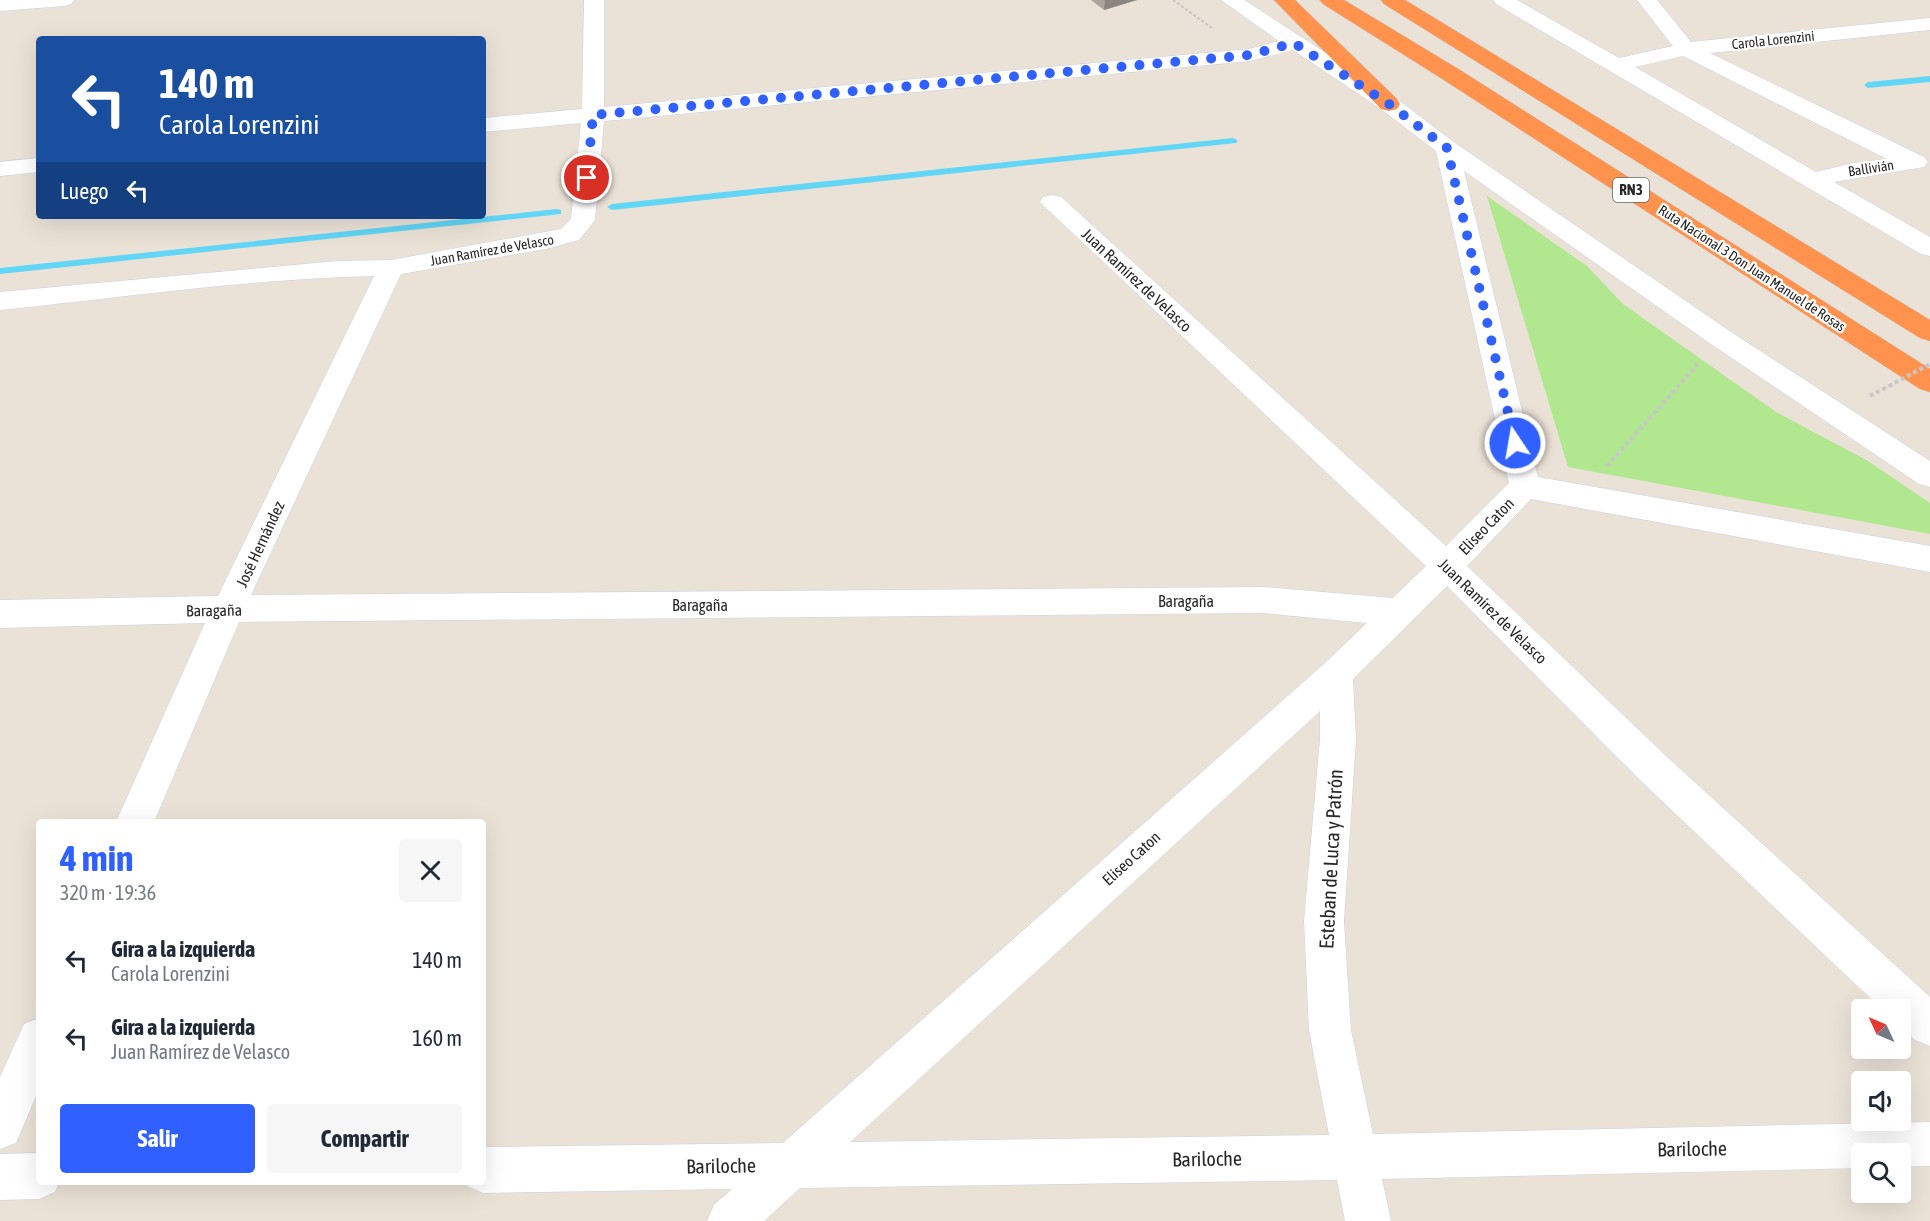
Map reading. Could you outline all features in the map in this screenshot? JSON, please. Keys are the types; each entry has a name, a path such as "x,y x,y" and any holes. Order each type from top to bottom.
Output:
{"highway":[{"path":"1284,0 1389,104"},
{"name":"Ruta Nacional 3 Don Juan Manuel de Rosas","path":"1330,0 1461,81 1930,382"},
{"name":"RN3","path":"1391,0 1930,332"}],"street":[{"path":"0,5 64,0"},
{"name":"Juan Ramírez de Velasco","path":"0,302 336,269 391,268 570,235 583,219 593,115 594,0"},
{"path":"1231,0 1389,104 1447,148 1721,338 1930,476"},
{"path":"1503,0 1930,248"},
{"path":"1647,0 1686,49 1921,161"},
{"name":"Carola Lorenzini","path":"1618,65 1686,49 1930,24"},
{"path":"486,125 1250,55 1294,43"},
{"path":"1447,148 1525,486 1930,559"},
{"name":"Ballivián","path":"1812,180 1853,170 1921,161"},
{"path":"0,169 36,165"},
{"name":"Juan Ramírez de Velasco","path":"1052,201 1447,566 1654,769 1930,1025"},
{"name":"José Hernández","path":"136,819 228,609 391,268"},
{"name":"Eliseo Caton","path":"730,1221 1336,674 1525,486"},
{"name":"Baragaña","path":"0,614 228,609 1263,600 1400,612"},
{"name":"Esteban de Luca y Patrón","path":"1336,674 1338,739 1324,921 1330,1030 1368,1221"},
{"path":"0,1127 36,1046"},
{"name":"Bariloche","path":"486,1170 1355,1157 1930,1144"},
{"path":"0,1177 36,1176"}],"path":[{"path":"1173,0 1215,30"},
{"path":"1581,496 1721,338"},
{"path":"1870,396 1930,364"}],"green space":[{"path":"1487,196 1587,266 1623,304 1776,412 1868,461 1930,503 1930,534 1568,467"}],"waterway":[{"path":"1868,85 1930,79"},
{"path":"612,207 1233,141"},
{"path":"0,271 557,212"}],"route":[{"path":"587,178 593,115 1250,55 1266,53 1294,43 1389,104 1447,148 1515,443"}]}
